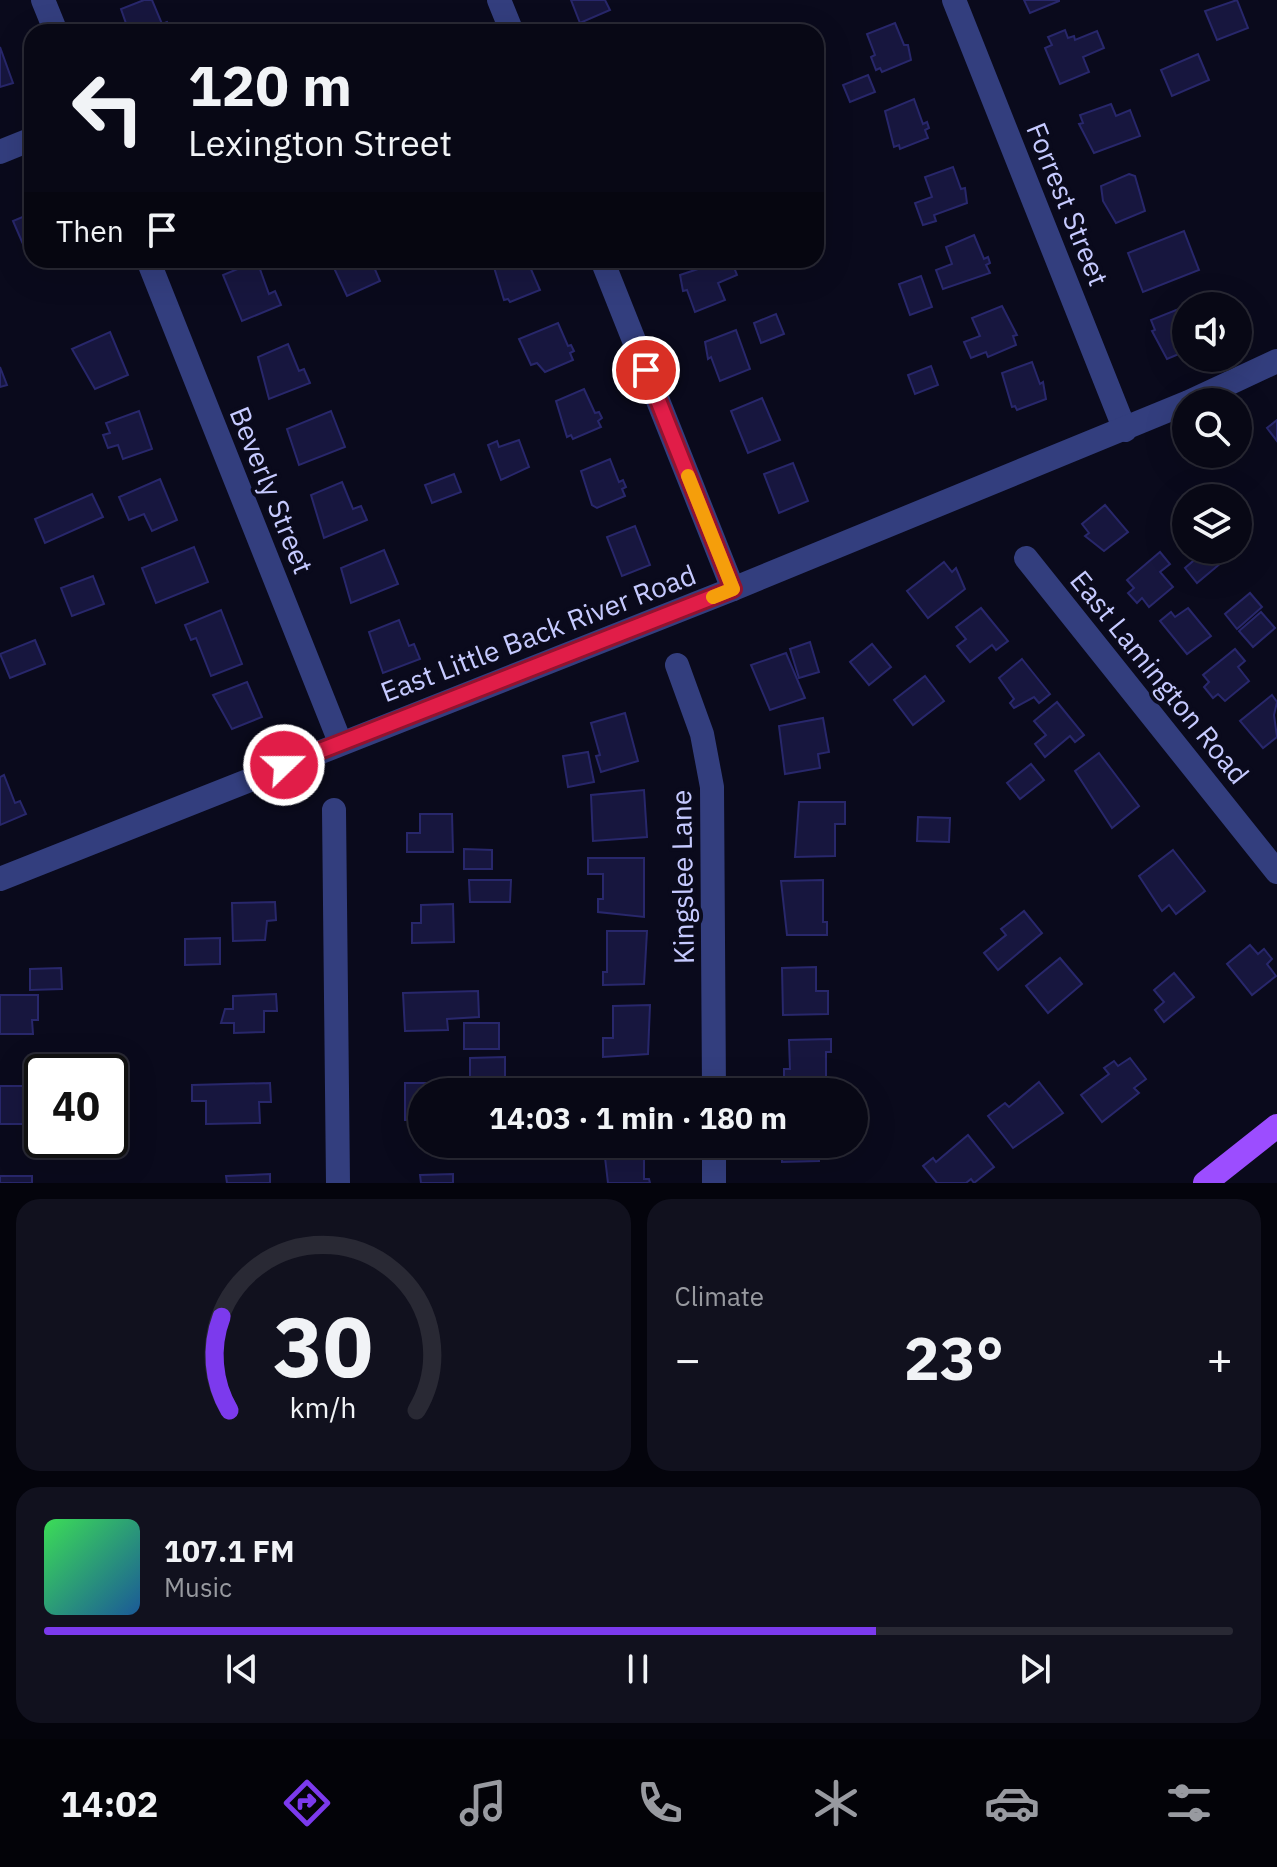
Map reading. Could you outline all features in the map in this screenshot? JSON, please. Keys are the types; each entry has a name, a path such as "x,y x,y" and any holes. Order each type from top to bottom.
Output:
{"main road":[{"path":"1205,1183 1228,1174 1277,1126"}],"street":[{"path":"43,0 53,24"},
{"path":"499,0 509,24"},
{"name":"Forrest Street","path":"954,0 1125,430"},
{"path":"0,152 24,142"},
{"name":"Beverly Street","path":"151,268 340,742"},
{"path":"605,268 733,589"},
{"name":"East Little Back River Road","path":"1220,388 1277,361"},
{"name":"East Little Back River Road","path":"0,879 733,589 1172,410"},
{"name":"East Lamington Road","path":"1026,558 1277,872"},
{"name":"Kingslee Lane","path":"677,665 702,734 712,787 714,1078"},
{"path":"334,810 338,1183"},
{"path":"714,1158 714,1183"}],"building":[{"path":"152,0 162,24 126,24 121,9"},
{"path":"571,0 605,0 610,10 580,23"},
{"path":"1024,0 1059,0 1059,1 1030,13"},
{"path":"1237,0 1248,28 1217,40 1205,11"},
{"path":"895,23 904,45 908,45 911,60 882,72 880,68 876,70 871,57 875,55 867,34"},
{"path":"1065,30 1068,38 1074,36 1075,40 1097,31 1104,48 1083,57 1089,72 1060,84 1045,48 1052,45 1048,37"},
{"path":"0,47 13,83 0,87"},
{"path":"1198,54 1209,80 1172,96 1161,70"},
{"path":"868,75 875,92 850,102 843,85"},
{"path":"914,99 923,124 927,122 929,128 925,130 928,138 900,149 899,145 894,147 885,111"},
{"path":"1111,104 1116,116 1130,110 1140,136 1094,153 1079,124 1083,123 1080,115"},
{"path":"953,167 961,189 965,188 967,203 934,215 936,221 923,225 915,203 932,197 925,177"},
{"path":"1129,174 1135,176 1145,211 1116,223 1103,201 1101,186"},
{"path":"24,216 24,246 13,221"},
{"path":"1184,231 1199,270 1143,292 1128,253"},
{"path":"974,235 984,259 988,257 990,263 986,265 990,273 943,289 936,270 952,264 946,247"},
{"path":"240,268 260,268 269,294 275,291 281,305 242,321 223,275"},
{"path":"334,268 374,268 380,281 347,296"},
{"path":"494,268 530,268 540,290 510,302 504,300"},
{"path":"701,268 734,268 737,275 718,283 725,300 695,312 687,290 683,291 680,275"},
{"path":"921,276 932,307 910,315 899,284"},
{"path":"1002,306 1017,335 1013,336 1016,345 988,357 986,352 971,358 964,342 980,336 972,318"},
{"path":"1172,312 1172,357 1167,359 1152,331 1155,330 1151,320"},
{"path":"776,314 784,334 761,343 754,323"},
{"path":"558,323 568,346 571,345 574,351 570,353 573,360 545,372 537,363 531,365 519,339"},
{"path":"736,330 750,369 720,381 711,357 708,359 705,342"},
{"path":"110,332 128,375 95,389 72,349"},
{"path":"288,344 299,371 304,369 310,383 269,399 258,357"},
{"path":"1032,362 1040,384 1043,382 1046,399 1017,410 1015,406 1012,407 1002,373"},
{"path":"931,366 938,385 915,394 908,375"},
{"path":"0,367 7,385 0,387"},
{"path":"584,389 595,413 599,412 602,418 598,421 601,427 573,439 571,435 567,437 556,401"},
{"path":"762,398 780,440 748,453 731,411"},
{"path":"139,411 152,449 123,459 118,445 108,448 103,435 110,433 106,423"},
{"path":"331,411 345,447 299,465 287,429"},
{"path":"1277,420 1277,441 1267,428"},
{"path":"519,440 529,467 501,480 488,445 497,441 499,447"},
{"path":"610,459 619,482 623,480 626,487 622,489 625,496 597,508 592,505 581,471"},
{"path":"793,463 808,501 779,513 764,474"},
{"path":"454,474 461,492 432,503 425,485"},
{"path":"160,479 177,520 152,531 144,514 129,520 119,497"},
{"path":"342,482 353,509 361,506 367,520 324,538 311,495"},
{"path":"92,494 103,517 45,543 35,519"},
{"path":"1105,505 1128,532 1104,551 1085,536 1089,533 1082,524"},
{"path":"635,526 650,565 622,576 607,537"},
{"path":"194,547 208,582 156,603 142,568"},
{"path":"384,550 398,584 351,603 341,568"},
{"path":"1160,552 1170,564 1160,572 1173,587 1149,607 1142,598 1137,603 1128,593 1134,588 1127,580"},
{"path":"944,562 952,572 956,568 965,589 928,618 907,591"},
{"path":"1190,564 1220,564 1197,583 1185,568"},
{"path":"93,576 104,604 72,616 61,588"},
{"path":"1250,593 1262,607 1237,629 1225,614"},
{"path":"981,608 1008,641 996,650 992,645 970,662 957,646 966,639 956,627"},
{"path":"1188,608 1211,636 1187,654 1160,621 1171,612 1175,617"},
{"path":"221,610 242,664 211,676 196,638 191,640 185,625"},
{"path":"1261,612 1275,628 1253,647 1239,631"},
{"path":"399,620 409,646 414,644 420,659 383,673 369,632"},
{"path":"35,640 45,664 10,678 0,654"},
{"path":"810,642 819,672 799,678 790,649"},
{"path":"872,644 891,667 869,685 850,662"},
{"path":"1235,649 1245,661 1238,667 1249,681 1225,701 1218,694 1213,698 1204,687 1209,682 1203,675"},
{"path":"786,653 805,698 770,710 751,665"},
{"path":"1022,659 1050,694 1039,703 1034,697 1014,708 1010,703 1014,699 999,678"},
{"path":"925,676 944,701 913,725 894,700"},
{"path":"247,682 262,717 232,729 213,695"},
{"path":"1272,695 1277,702 1274,715 1277,737 1263,748 1240,721"},
{"path":"1057,702 1084,735 1075,742 1070,736 1045,757 1035,744 1046,735 1034,721"},
{"path":"625,713 638,761 601,772 596,756 600,755 591,723"},
{"path":"823,718 829,752 818,754 820,768 785,774 779,726"},
{"path":"588,752 594,782 568,787 563,756"},
{"path":"1099,753 1139,806 1112,828 1075,771"},
{"path":"1031,764 1044,780 1020,799 1007,783"},
{"path":"4,775 15,803 20,801 26,814 0,825 0,777"},
{"path":"644,790 647,837 593,841 591,795"},
{"path":"799,802 845,802 845,824 835,824 835,856 795,857"},
{"path":"420,814 452,814 453,852 407,852 407,833 420,833"},
{"path":"918,817 950,818 949,842 917,841"},
{"path":"464,849 492,850 492,869 464,869"},
{"path":"1173,850 1205,891 1176,914 1169,905 1162,911 1139,876"},
{"path":"588,858 644,858 644,917 598,912 598,899 603,899 603,874 588,874"},
{"path":"469,880 511,880 510,902 470,902"},
{"path":"823,880 823,922 827,922 827,935 787,935 781,881"},
{"path":"275,902 276,920 267,921 265,940 233,941 232,903"},
{"path":"453,904 454,942 412,943 412,923 421,923 421,905"},
{"path":"1024,911 1042,933 998,970 984,953 1006,935 1001,929"},
{"path":"607,931 647,931 644,984 603,985 603,972 607,972"},
{"path":"220,938 220,964 185,965 185,939"},
{"path":"1250,945 1258,954 1264,949 1272,959 1267,964 1276,976 1252,995 1227,964"},
{"path":"1060,958 1082,984 1048,1013 1026,986"},
{"path":"816,967 816,991 828,991 828,1014 783,1015 782,968"},
{"path":"61,968 62,989 30,990 30,969"},
{"path":"1174,973 1194,997 1164,1022 1155,1010 1164,1002 1154,990"},
{"path":"478,991 479,1017 447,1019 448,1030 405,1031 403,993"},
{"path":"276,994 277,1011 264,1011 264,1032 234,1033 234,1023 221,1023 225,1009 233,1009 233,996"},
{"path":"0,995 38,995 38,1020 32,1020 33,1034 0,1034"},
{"path":"650,1005 648,1054 603,1057 603,1038 613,1038 613,1006"},
{"path":"464,1023 499,1023 499,1049 464,1049"},
{"path":"831,1039 831,1052 826,1052 826,1078 784,1078 784,1069 790,1069 789,1040"},
{"path":"505,1057 505,1078 470,1078 470,1058"},
{"path":"1130,1058 1146,1079 1134,1088 1139,1093 1102,1122 1081,1095 1109,1074 1104,1068 1114,1061 1118,1066"},
{"path":"1039,1082 1063,1113 1013,1148 988,1116 1005,1103 1009,1107"},
{"path":"270,1083 271,1102 259,1102 260,1123 206,1124 206,1101 192,1101 192,1085"},
{"path":"405,1083 408,1083 408,1120 405,1120"},
{"path":"0,1086 24,1086 24,1124 0,1124"},
{"path":"968,1135 994,1167 974,1183 971,1179 966,1183 937,1183 923,1166 933,1158 936,1162"},
{"path":"605,1158 644,1158 644,1179 649,1179 650,1183 608,1183"},
{"path":"782,1158 819,1158 819,1161 782,1162"},
{"path":"270,1174 270,1183 227,1183 226,1176"},
{"path":"453,1174 453,1183 421,1183 420,1175"},
{"path":"0,1176 32,1176 32,1183 0,1183"}],"slow traffic":[{"path":"688,476 733,589 713,597"}],"route":[{"path":"284,765 733,589 646,370"}]}
